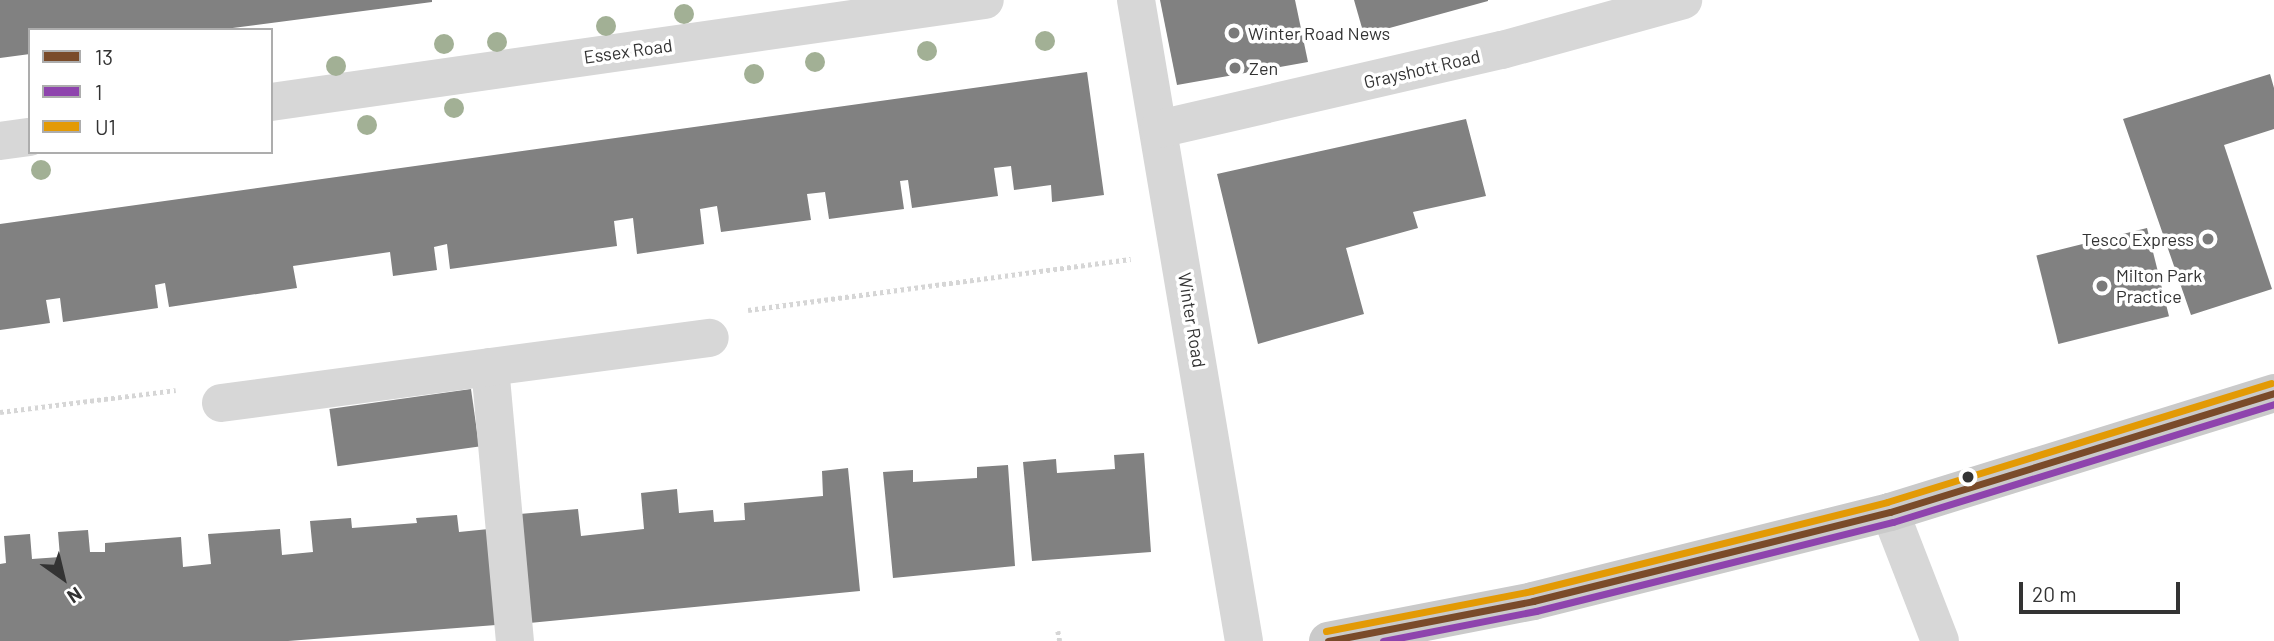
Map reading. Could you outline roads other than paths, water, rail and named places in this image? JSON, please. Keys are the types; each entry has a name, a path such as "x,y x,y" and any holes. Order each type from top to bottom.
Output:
{"main road":[{"path":"1328,641 1533,601 1890,512 2274,393"}],"street":[{"name":"Essex Road","path":"273,102 985,0"},
{"name":"Winter Road","path":"1136,0 1181,253 1244,641"},
{"name":"Grayshott Road","path":"1158,129 1502,50 1683,0"},
{"path":"0,141 28,137"},
{"path":"221,403 710,338"},
{"path":"490,367 514,641"},
{"path":"1890,512 1940,641"}],"place":[{"name":"Winter Road News","path":"1234,33"},
{"name":"Zen","path":"1235,68"},
{"name":"Tesco Express","path":"2208,239"},
{"name":"Milton Park Practice","path":"2102,286"}]}
